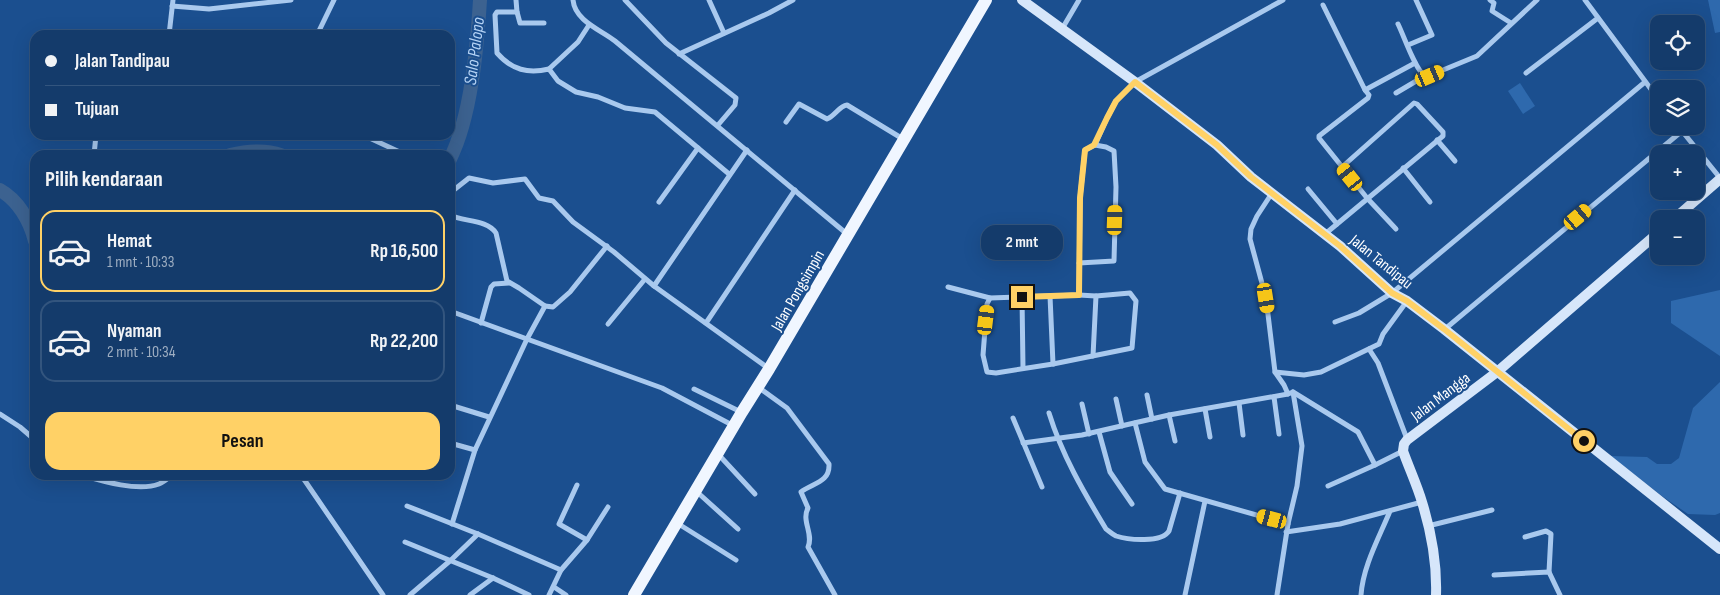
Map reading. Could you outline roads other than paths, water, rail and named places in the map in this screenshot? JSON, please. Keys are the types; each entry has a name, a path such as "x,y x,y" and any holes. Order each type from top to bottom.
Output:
{"main road":[{"name":"Jalan Pongsimpin","path":"634,595 986,0"}],"street":[{"path":"170,30 172,0"},
{"path":"172,6 209,9 291,0"},
{"path":"319,30 334,0"},
{"path":"516,0 520,23 544,23"},
{"path":"574,0 575,6 589,25 615,41 848,234"},
{"path":"625,0 679,54 736,98 735,105 718,125"},
{"path":"709,0 724,33"},
{"path":"679,54 776,10 793,0"},
{"name":"Jalan Tandipau","path":"1022,0 1135,82 1217,145 1272,193 1325,234 1392,293 1407,301 1444,329 1720,549"},
{"path":"1062,30 1079,0"},
{"path":"1079,295 1080,198 1085,150 1094,145 1116,101 1135,82 1283,0"},
{"path":"1408,44 1432,35 1416,0"},
{"path":"1490,0 1494,3 1492,11 1512,24"},
{"path":"1396,93 1424,77 1474,57 1537,0"},
{"path":"1586,0 1650,88"},
{"path":"1323,5 1369,95 1368,98 1319,137 1342,167 1396,229"},
{"path":"517,12 495,13 498,54 518,70 540,71 550,69 578,42 589,25"},
{"path":"1526,73 1598,18"},
{"path":"1398,24 1424,77"},
{"path":"1365,90 1415,62"},
{"path":"550,69 558,81 576,92 598,97 625,108 655,112 730,174"},
{"path":"1334,322 1359,312 1392,293 1645,82"},
{"path":"1325,234 1443,135 1443,131 1414,103 1342,167"},
{"path":"786,122 799,104 827,119 847,105 904,139"},
{"path":"1444,329 1672,135"},
{"path":"1684,210 1720,179 1685,135"},
{"path":"374,140 395,150"},
{"path":"1437,140 1455,161"},
{"path":"1079,263 1114,261 1116,187 1114,151 1106,147 1094,145"},
{"path":"659,202 698,148"},
{"path":"654,286 747,150"},
{"path":"1403,168 1430,202"},
{"path":"455,189 469,178 493,183 525,179 539,198 553,201 574,222 607,246 654,286 769,369"},
{"path":"1308,189 1337,224"},
{"path":"706,323 795,190"},
{"path":"1272,193 1257,216 1251,229 1250,239 1266,298 1275,372 1288,394"},
{"path":"455,218 487,226 496,231 506,280 545,306 553,307 566,297 607,246"},
{"name":"Jalan Mangga","path":"1403,451 1407,440 1497,372 1650,240"},
{"path":"608,324 645,279"},
{"path":"481,323 491,287 494,284 509,283"},
{"path":"948,287 990,298 1096,296 1130,293 1136,301 1132,348 1053,364 996,373 987,372 983,355 987,304 990,298"},
{"path":"1050,296 1053,364"},
{"path":"1093,356 1096,296"},
{"path":"1022,297 1023,368"},
{"path":"1275,372 1312,374 1321,372 1369,349 1380,343 1383,334 1407,301"},
{"path":"452,524 475,450 527,339 545,306"},
{"path":"455,314 668,391 734,426"},
{"path":"1369,349 1378,363 1407,440"},
{"path":"758,386 787,408 829,464 826,478 801,492 808,508 805,514 811,540 808,547 835,595"},
{"path":"694,389 742,412"},
{"path":"1023,443 1089,434 1169,415 1294,392"},
{"path":"1294,392 1358,432 1375,465"},
{"path":"1277,595 1286,532 1297,486 1302,446 1294,392"},
{"path":"1147,396 1152,419"},
{"path":"1274,397 1279,434"},
{"path":"1116,399 1122,426"},
{"path":"1239,403 1243,435"},
{"path":"1082,404 1089,434"},
{"path":"455,407 489,418"},
{"path":"1205,409 1210,437"},
{"path":"1049,413 1057,438 1084,492 1106,529 1115,536 1153,540 1166,536 1180,494"},
{"path":"0,414 30,436"},
{"path":"1169,415 1175,441"},
{"path":"1013,418 1042,487"},
{"path":"1135,423 1145,462 1164,488 1288,524"},
{"path":"1099,432 1108,467 1132,504"},
{"path":"455,445 475,450"},
{"path":"1328,486 1403,451 1422,502 1428,526 1436,568 1436,595"},
{"path":"718,453 755,494"},
{"path":"104,480 139,486 159,484 165,480"},
{"path":"304,480 383,595"},
{"path":"577,485 559,524 587,540"},
{"path":"696,490 738,528"},
{"path":"1185,595 1205,501"},
{"path":"1286,532 1334,525 1422,502"},
{"path":"407,506 561,570"},
{"path":"549,595 561,570 587,540 608,507"},
{"path":"1428,526 1492,510"},
{"path":"1361,595 1362,581 1366,569 1390,511"},
{"path":"677,523 736,560"},
{"path":"1525,537 1546,531 1550,532 1549,572 1560,595"},
{"path":"410,595 478,534"},
{"path":"405,542 493,578 527,595"},
{"path":"1494,575 1549,572"},
{"path":"470,595 493,578"},
{"path":"554,587 566,595"}],"waterway":[{"name":"Salo Palopo","path":"454,150 463,123 472,82 480,0"},
{"name":"Salo Palopo","path":"0,190 18,205 30,226"}]}
